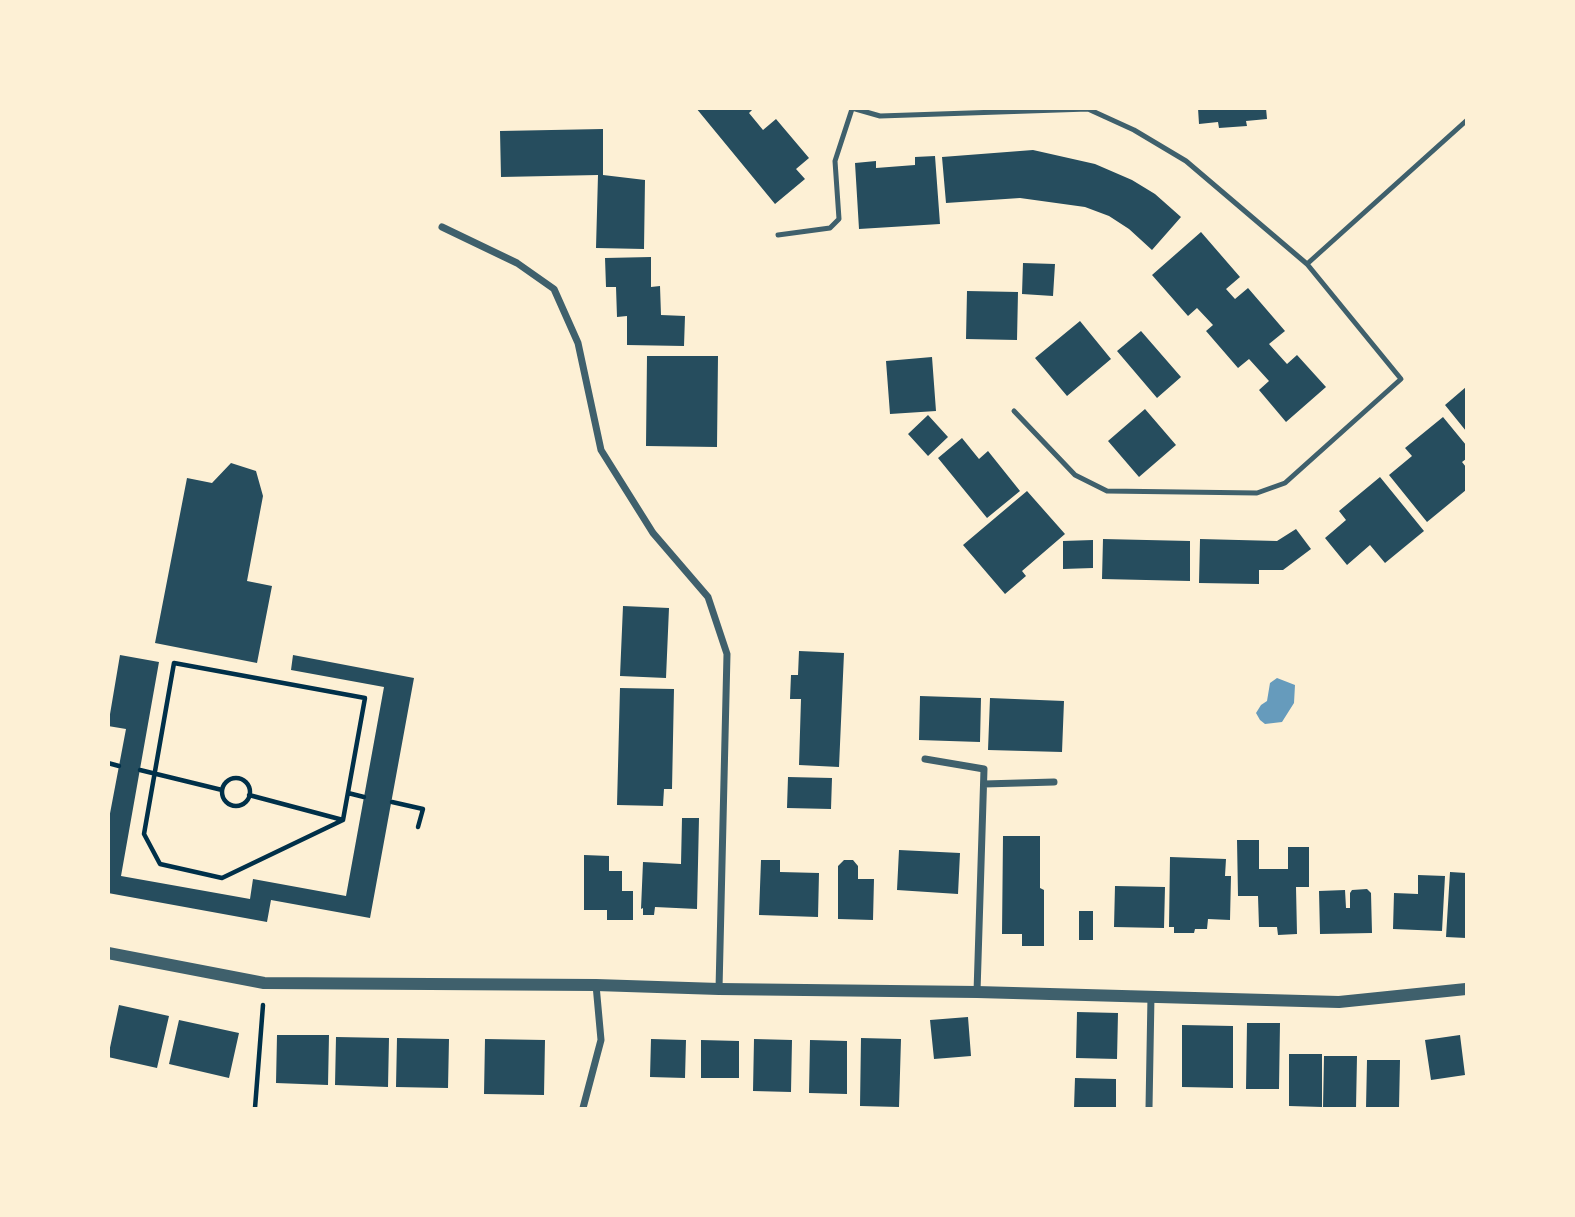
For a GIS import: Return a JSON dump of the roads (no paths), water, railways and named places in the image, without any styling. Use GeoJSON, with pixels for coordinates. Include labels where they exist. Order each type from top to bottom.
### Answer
{"type":"FeatureCollection","features":[{"type":"Feature","properties":{"kind":"street"},"geometry":{"type":"LineString","coordinates":[[442,227],[517,263],[554,289],[578,343],[601,450],[653,533],[708,597],[727,654],[719,989]]}},
{"type":"Feature","properties":{"kind":"street"},"geometry":{"type":"LineString","coordinates":[[925,760],[984,769],[977,992]]}},
{"type":"Feature","properties":{"kind":"street"},"geometry":{"type":"LineString","coordinates":[[984,784],[1054,782]]}},
{"type":"Feature","properties":{"kind":"street"},"geometry":{"type":"LineString","coordinates":[[108,953],[264,983],[596,985],[1151,995],[1339,1002],[1466,989]]}},
{"type":"Feature","properties":{"kind":"street"},"geometry":{"type":"LineString","coordinates":[[583,1108],[601,1040],[596,985]]}},
{"type":"Feature","properties":{"kind":"street"},"geometry":{"type":"LineString","coordinates":[[1149,1108],[1151,995]]}},
{"type":"Feature","properties":{"kind":"lane"},"geometry":{"type":"LineString","coordinates":[[778,235],[831,228],[839,219],[835,161],[852,109],[880,116],[1088,109],[1134,130],[1185,161],[1307,264],[1401,379],[1285,484],[1257,493],[1107,491],[1075,475],[1014,411]]}},
{"type":"Feature","properties":{"kind":"lane"},"geometry":{"type":"LineString","coordinates":[[1307,264],[1466,121]]}},
{"type":"Feature","properties":{"kind":"water"},"geometry":{"type":"Polygon","coordinates":[[[1277,678],[1295,685],[1294,703],[1282,722],[1265,724],[1256,713],[1267,701],[1270,683],[1277,678]]]}}]}
